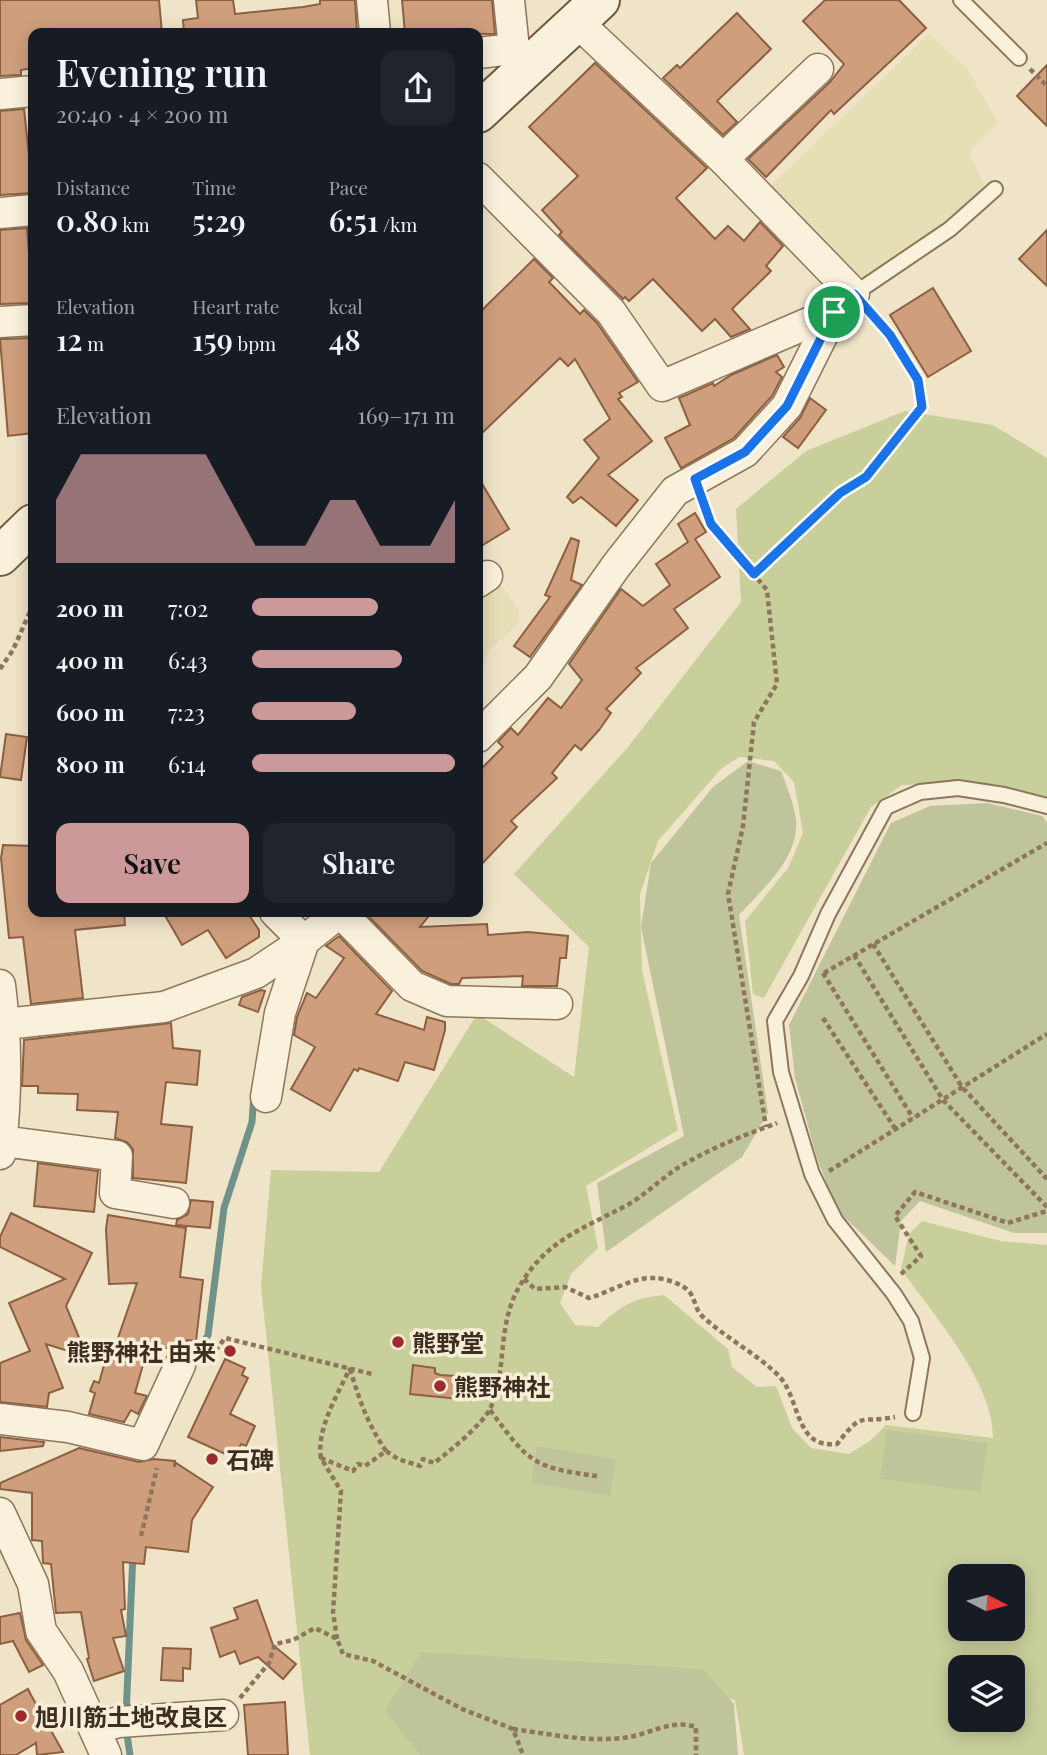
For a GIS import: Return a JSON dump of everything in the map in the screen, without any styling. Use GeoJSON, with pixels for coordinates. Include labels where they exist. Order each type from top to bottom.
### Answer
{"type":"FeatureCollection","features":[{"type":"Feature","properties":{"kind":"main road"},"geometry":{"type":"LineString","coordinates":[[483,106],[517,61],[588,11]]}},
{"type":"Feature","properties":{"kind":"street"},"geometry":{"type":"LineString","coordinates":[[372,0],[375,28]]}},
{"type":"Feature","properties":{"kind":"street"},"geometry":{"type":"LineString","coordinates":[[483,54],[517,61],[509,0]]}},
{"type":"Feature","properties":{"kind":"street"},"geometry":{"type":"LineString","coordinates":[[588,11],[723,159],[844,303]]}},
{"type":"Feature","properties":{"kind":"street"},"geometry":{"type":"LineString","coordinates":[[723,159],[818,69]]}},
{"type":"Feature","properties":{"kind":"street"},"geometry":{"type":"LineString","coordinates":[[0,94],[28,91]]}},
{"type":"Feature","properties":{"kind":"street"},"geometry":{"type":"LineString","coordinates":[[483,183],[611,312],[662,386],[844,303]]}},
{"type":"Feature","properties":{"kind":"street"},"geometry":{"type":"LineString","coordinates":[[0,213],[28,210]]}},
{"type":"Feature","properties":{"kind":"street"},"geometry":{"type":"LineString","coordinates":[[483,732],[538,677],[616,566],[675,491],[745,452],[787,406],[844,303]]}},
{"type":"Feature","properties":{"kind":"street"},"geometry":{"type":"LineString","coordinates":[[0,322],[28,320]]}},
{"type":"Feature","properties":{"kind":"street"},"geometry":{"type":"LineString","coordinates":[[280,917],[304,941]]}},
{"type":"Feature","properties":{"kind":"street"},"geometry":{"type":"LineString","coordinates":[[5,1024],[164,1007],[256,973],[334,917]]}},
{"type":"Feature","properties":{"kind":"street"},"geometry":{"type":"LineString","coordinates":[[345,917],[412,986],[447,1001],[557,1004]]}},
{"type":"Feature","properties":{"kind":"street"},"geometry":{"type":"LineString","coordinates":[[266,1097],[280,1013],[304,941]]}},
{"type":"Feature","properties":{"kind":"street"},"geometry":{"type":"LineString","coordinates":[[0,985],[5,1024],[7,1085],[1,1148],[117,1156],[115,1193],[174,1203]]}},
{"type":"Feature","properties":{"kind":"street"},"geometry":{"type":"LineString","coordinates":[[0,1419],[68,1427],[143,1445],[180,1365]]}},
{"type":"Feature","properties":{"kind":"street"},"geometry":{"type":"LineString","coordinates":[[0,1513],[33,1584],[41,1631],[113,1732],[218,1715]]}},
{"type":"Feature","properties":{"kind":"lane"},"geometry":{"type":"LineString","coordinates":[[961,0],[1019,58]]}},
{"type":"Feature","properties":{"kind":"lane"},"geometry":{"type":"LineString","coordinates":[[844,303],[950,229],[995,189]]}},
{"type":"Feature","properties":{"kind":"lane"},"geometry":{"type":"LineString","coordinates":[[913,1413],[922,1358],[911,1321],[888,1286],[835,1220],[815,1180],[781,1072],[775,1021],[796,985],[828,914],[886,807],[920,792],[958,788],[1004,795],[1047,806]]}},
{"type":"Feature","properties":{"kind":"path"},"geometry":{"type":"LineString","coordinates":[[754,574],[840,493],[866,477],[922,407],[918,380],[890,335],[844,303]]}},
{"type":"Feature","properties":{"kind":"path"},"geometry":{"type":"LineString","coordinates":[[695,479],[711,524],[767,590],[777,684],[754,722],[743,827],[728,894],[766,1128]]}},
{"type":"Feature","properties":{"kind":"path"},"geometry":{"type":"LineString","coordinates":[[0,668],[13,650],[28,615]]}},
{"type":"Feature","properties":{"kind":"path"},"geometry":{"type":"LineString","coordinates":[[796,985],[854,956],[1047,843]]}},
{"type":"Feature","properties":{"kind":"path"},"geometry":{"type":"LineString","coordinates":[[873,944],[962,1087],[1047,1179]]}},
{"type":"Feature","properties":{"kind":"path"},"geometry":{"type":"LineString","coordinates":[[854,956],[943,1100],[1047,1209],[1008,1223],[915,1192],[895,1216],[921,1256],[888,1286]]}},
{"type":"Feature","properties":{"kind":"path"},"geometry":{"type":"LineString","coordinates":[[823,973],[913,1118]]}},
{"type":"Feature","properties":{"kind":"path"},"geometry":{"type":"LineString","coordinates":[[822,1018],[896,1129]]}},
{"type":"Feature","properties":{"kind":"path"},"geometry":{"type":"LineString","coordinates":[[815,1180],[1047,1034]]}},
{"type":"Feature","properties":{"kind":"path"},"geometry":{"type":"LineString","coordinates":[[350,1368],[360,1404],[373,1432],[386,1451],[398,1459],[420,1466],[423,1460],[434,1463],[455,1448],[490,1410],[497,1386],[502,1333],[516,1292],[533,1265],[570,1233],[630,1203],[674,1170],[712,1148],[766,1128],[795,1121]]}},
{"type":"Feature","properties":{"kind":"path"},"geometry":{"type":"LineString","coordinates":[[524,1279],[535,1289],[565,1287],[589,1298],[631,1282],[655,1278],[685,1287],[698,1312],[778,1374],[787,1387],[795,1410],[810,1438],[827,1445],[837,1444],[853,1423],[866,1418],[887,1418]]}},
{"type":"Feature","properties":{"kind":"path"},"geometry":{"type":"LineString","coordinates":[[237,1340],[372,1374]]}},
{"type":"Feature","properties":{"kind":"path"},"geometry":{"type":"LineString","coordinates":[[350,1368],[327,1419],[319,1450],[341,1491],[333,1612],[337,1639],[343,1654],[373,1661],[463,1709],[513,1729],[592,1739],[625,1738],[660,1727],[687,1724],[696,1727],[696,1755]]}},
{"type":"Feature","properties":{"kind":"path"},"geometry":{"type":"LineString","coordinates":[[490,1410],[526,1457],[556,1471],[597,1476]]}},
{"type":"Feature","properties":{"kind":"path"},"geometry":{"type":"LineString","coordinates":[[321,1458],[353,1472],[358,1464],[365,1466],[386,1451]]}},
{"type":"Feature","properties":{"kind":"path"},"geometry":{"type":"LineString","coordinates":[[141,1536],[159,1461]]}},
{"type":"Feature","properties":{"kind":"path"},"geometry":{"type":"LineString","coordinates":[[218,1715],[240,1698],[270,1663],[275,1644],[293,1640],[315,1628],[337,1639]]}},
{"type":"Feature","properties":{"kind":"path"},"geometry":{"type":"LineString","coordinates":[[513,1729],[523,1755]]}},
{"type":"Feature","properties":{"kind":"shaded area"},"geometry":{"type":"Polygon","coordinates":[[[929,34],[968,70],[998,123],[971,150],[970,155],[986,189],[927,236],[870,276],[852,279],[766,190],[929,34]]]}},
{"type":"Feature","properties":{"kind":"shaded area"},"geometry":{"type":"Polygon","coordinates":[[[496,579],[519,609],[518,625],[489,650],[483,666],[483,588],[496,579]]]}},
{"type":"Feature","properties":{"kind":"green space"},"geometry":{"type":"Polygon","coordinates":[[[905,411],[993,425],[1047,458],[1047,799],[1040,795],[957,784],[902,785],[871,807],[764,998],[753,994],[745,921],[788,868],[803,833],[794,782],[774,761],[739,757],[721,769],[658,841],[640,894],[642,970],[678,1130],[586,1186],[598,1248],[571,1274],[560,1303],[575,1325],[598,1327],[628,1304],[664,1295],[728,1349],[732,1367],[757,1387],[776,1386],[792,1428],[811,1448],[849,1454],[871,1440],[886,1425],[993,1438],[991,1417],[973,1372],[901,1269],[909,1234],[922,1221],[1001,1241],[1047,1245],[1047,1755],[744,1755],[735,1700],[673,1685],[464,1755],[310,1755],[261,1286],[271,1170],[379,1172],[477,1014],[574,1077],[589,947],[514,874],[628,747],[741,602],[736,509],[806,451],[905,411]]]}},
{"type":"Feature","properties":{"kind":"green space"},"geometry":{"type":"Polygon","coordinates":[[[748,761],[781,771],[794,808],[796,828],[794,842],[780,869],[739,915],[768,1113],[742,1157],[606,1252],[597,1183],[684,1136],[641,927],[651,863],[713,787],[748,761]]]}},
{"type":"Feature","properties":{"kind":"green space"},"geometry":{"type":"Polygon","coordinates":[[[987,803],[1042,816],[1047,822],[1047,1233],[1014,1233],[920,1201],[901,1221],[895,1266],[836,1209],[816,1155],[795,1078],[789,1025],[891,823],[930,806],[987,803]]]}},
{"type":"Feature","properties":{"kind":"green space"},"geometry":{"type":"Polygon","coordinates":[[[887,1430],[987,1443],[981,1492],[880,1479],[887,1430]]]}},
{"type":"Feature","properties":{"kind":"green space"},"geometry":{"type":"Polygon","coordinates":[[[537,1446],[616,1459],[610,1496],[531,1483],[537,1446]]]}},
{"type":"Feature","properties":{"kind":"green space"},"geometry":{"type":"Polygon","coordinates":[[[421,1652],[703,1669],[734,1704],[738,1755],[420,1755],[385,1711],[421,1652]]]}},
{"type":"Feature","properties":{"kind":"building"},"geometry":{"type":"Polygon","coordinates":[[[0,0],[159,0],[162,28],[28,28],[28,69],[21,70],[21,75],[0,76],[0,0]]]}},
{"type":"Feature","properties":{"kind":"building"},"geometry":{"type":"Polygon","coordinates":[[[196,0],[233,0],[235,14],[303,7],[320,4],[320,0],[355,0],[357,28],[184,28],[183,20],[198,18],[196,0]]]}},
{"type":"Feature","properties":{"kind":"building"},"geometry":{"type":"Polygon","coordinates":[[[402,0],[492,0],[495,34],[483,34],[483,28],[405,28],[402,0]]]}},
{"type":"Feature","properties":{"kind":"building"},"geometry":{"type":"Polygon","coordinates":[[[825,0],[899,0],[926,28],[834,114],[831,110],[766,177],[748,159],[830,82],[844,64],[803,21],[825,0]]]}},
{"type":"Feature","properties":{"kind":"building"},"geometry":{"type":"Polygon","coordinates":[[[737,13],[771,49],[717,101],[737,122],[723,135],[663,78],[677,65],[680,68],[737,13]]]}},
{"type":"Feature","properties":{"kind":"building"},"geometry":{"type":"Polygon","coordinates":[[[595,63],[707,168],[676,198],[715,239],[728,226],[744,241],[760,222],[783,246],[766,266],[771,271],[732,309],[750,329],[731,337],[715,319],[702,331],[653,279],[629,301],[625,297],[623,299],[559,235],[562,232],[542,210],[578,176],[529,127],[595,63]]]}},
{"type":"Feature","properties":{"kind":"building"},"geometry":{"type":"Polygon","coordinates":[[[1047,65],[1047,126],[1017,96],[1047,65]]]}},
{"type":"Feature","properties":{"kind":"building"},"geometry":{"type":"Polygon","coordinates":[[[24,109],[28,146],[28,193],[0,195],[0,111],[24,109]]]}},
{"type":"Feature","properties":{"kind":"building"},"geometry":{"type":"Polygon","coordinates":[[[27,228],[28,303],[0,304],[0,230],[27,228]]]}},
{"type":"Feature","properties":{"kind":"building"},"geometry":{"type":"Polygon","coordinates":[[[1047,230],[1047,286],[1019,259],[1047,230]]]}},
{"type":"Feature","properties":{"kind":"building"},"geometry":{"type":"Polygon","coordinates":[[[534,259],[553,278],[549,282],[580,314],[584,310],[597,323],[638,382],[619,393],[622,397],[618,399],[652,441],[608,475],[638,500],[616,526],[581,497],[573,503],[567,497],[599,458],[584,440],[610,419],[575,359],[568,366],[560,358],[483,432],[483,309],[534,259]]]}},
{"type":"Feature","properties":{"kind":"building"},"geometry":{"type":"Polygon","coordinates":[[[933,288],[971,351],[928,377],[890,315],[933,288]]]}},
{"type":"Feature","properties":{"kind":"building"},"geometry":{"type":"Polygon","coordinates":[[[28,338],[28,434],[8,436],[0,339],[28,338]]]}},
{"type":"Feature","properties":{"kind":"building"},"geometry":{"type":"Polygon","coordinates":[[[777,355],[784,367],[776,372],[782,377],[772,396],[734,438],[681,468],[665,438],[690,425],[679,398],[713,383],[714,386],[731,375],[777,355]]]}},
{"type":"Feature","properties":{"kind":"building"},"geometry":{"type":"Polygon","coordinates":[[[810,398],[826,410],[798,448],[783,437],[800,418],[810,398]]]}},
{"type":"Feature","properties":{"kind":"building"},"geometry":{"type":"Polygon","coordinates":[[[483,485],[509,529],[483,545],[483,485]]]}},
{"type":"Feature","properties":{"kind":"building"},"geometry":{"type":"Polygon","coordinates":[[[695,513],[706,532],[695,539],[720,577],[674,609],[688,628],[636,668],[641,673],[606,709],[611,713],[599,730],[581,750],[575,745],[552,773],[557,778],[511,821],[517,827],[483,863],[483,767],[503,747],[498,742],[511,728],[518,735],[548,698],[561,708],[582,680],[569,664],[621,589],[643,606],[670,585],[656,564],[688,542],[678,524],[695,513]]]}},
{"type":"Feature","properties":{"kind":"building"},"geometry":{"type":"Polygon","coordinates":[[[571,538],[579,541],[571,580],[582,585],[530,657],[514,646],[550,597],[545,595],[571,538]]]}},
{"type":"Feature","properties":{"kind":"building"},"geometry":{"type":"Polygon","coordinates":[[[6,734],[27,737],[21,780],[0,777],[6,734]]]}},
{"type":"Feature","properties":{"kind":"building"},"geometry":{"type":"Polygon","coordinates":[[[3,845],[28,846],[28,917],[124,917],[125,925],[75,930],[83,998],[31,1004],[23,937],[9,938],[1,858],[3,845]]]}},
{"type":"Feature","properties":{"kind":"building"},"geometry":{"type":"Polygon","coordinates":[[[166,917],[250,917],[259,930],[259,937],[226,958],[208,930],[182,945],[166,917]]]}},
{"type":"Feature","properties":{"kind":"building"},"geometry":{"type":"Polygon","coordinates":[[[369,917],[428,917],[420,927],[487,924],[488,935],[528,932],[568,936],[566,958],[560,958],[557,986],[522,986],[523,976],[462,978],[459,984],[451,984],[422,971],[369,917]]]}},
{"type":"Feature","properties":{"kind":"building"},"geometry":{"type":"Polygon","coordinates":[[[339,936],[392,991],[376,1014],[424,1030],[427,1017],[445,1022],[445,1030],[434,1070],[405,1062],[398,1081],[359,1068],[358,1071],[354,1069],[330,1111],[291,1089],[315,1047],[294,1035],[297,1017],[307,993],[316,998],[344,958],[326,946],[339,936]]]}},
{"type":"Feature","properties":{"kind":"building"},"geometry":{"type":"Polygon","coordinates":[[[265,991],[258,1012],[239,1005],[242,997],[265,991]]]}},
{"type":"Feature","properties":{"kind":"building"},"geometry":{"type":"Polygon","coordinates":[[[171,1023],[173,1048],[200,1051],[197,1085],[166,1082],[161,1124],[192,1127],[186,1183],[133,1178],[133,1149],[127,1142],[115,1138],[118,1112],[77,1110],[78,1094],[38,1093],[38,1086],[22,1086],[24,1040],[171,1023]]]}},
{"type":"Feature","properties":{"kind":"building"},"geometry":{"type":"Polygon","coordinates":[[[38,1163],[98,1171],[94,1212],[34,1206],[38,1163]]]}},
{"type":"Feature","properties":{"kind":"building"},"geometry":{"type":"Polygon","coordinates":[[[191,1200],[213,1202],[210,1228],[176,1225],[177,1220],[188,1214],[191,1200]]]}},
{"type":"Feature","properties":{"kind":"building"},"geometry":{"type":"Polygon","coordinates":[[[11,1213],[92,1253],[66,1306],[87,1357],[46,1344],[63,1388],[49,1393],[47,1407],[0,1402],[0,1363],[30,1351],[9,1303],[65,1279],[0,1247],[0,1237],[11,1213]]]}},
{"type":"Feature","properties":{"kind":"building"},"geometry":{"type":"Polygon","coordinates":[[[108,1215],[186,1228],[180,1277],[203,1280],[196,1341],[187,1340],[187,1349],[148,1347],[135,1393],[147,1396],[138,1414],[131,1410],[124,1422],[89,1414],[95,1393],[90,1391],[94,1381],[99,1383],[106,1358],[111,1358],[137,1283],[109,1284],[106,1229],[108,1215]]]}},
{"type":"Feature","properties":{"kind":"building"},"geometry":{"type":"Polygon","coordinates":[[[225,1359],[245,1368],[242,1375],[248,1378],[230,1414],[255,1426],[246,1446],[241,1444],[234,1458],[188,1437],[225,1359]]]}},
{"type":"Feature","properties":{"kind":"building","name":"熊野神社"},"geometry":{"type":"Polygon","coordinates":[[[413,1365],[435,1368],[435,1373],[440,1375],[471,1377],[469,1400],[410,1394],[413,1365]]]}},
{"type":"Feature","properties":{"kind":"building"},"geometry":{"type":"Polygon","coordinates":[[[0,1437],[44,1442],[43,1446],[0,1451],[0,1437]]]}},
{"type":"Feature","properties":{"kind":"building"},"geometry":{"type":"Polygon","coordinates":[[[79,1448],[139,1462],[154,1459],[175,1461],[174,1467],[176,1463],[213,1487],[192,1520],[188,1552],[146,1547],[144,1564],[123,1562],[125,1609],[121,1610],[126,1636],[113,1638],[124,1671],[94,1681],[87,1659],[89,1658],[81,1612],[56,1613],[51,1564],[43,1563],[42,1541],[32,1540],[32,1493],[0,1489],[0,1483],[79,1448]]]}},
{"type":"Feature","properties":{"kind":"building"},"geometry":{"type":"Polygon","coordinates":[[[257,1600],[273,1645],[296,1664],[283,1679],[258,1657],[240,1664],[235,1651],[220,1657],[211,1628],[238,1619],[234,1608],[257,1600]]]}},
{"type":"Feature","properties":{"kind":"building"},"geometry":{"type":"Polygon","coordinates":[[[20,1613],[26,1640],[43,1665],[29,1672],[13,1641],[0,1644],[0,1617],[20,1613]]]}},
{"type":"Feature","properties":{"kind":"building"},"geometry":{"type":"Polygon","coordinates":[[[163,1648],[191,1649],[190,1669],[183,1668],[183,1681],[161,1680],[163,1648]]]}},
{"type":"Feature","properties":{"kind":"building","name":"旭川筋土地改良区"},"geometry":{"type":"Polygon","coordinates":[[[28,1689],[63,1752],[37,1755],[36,1743],[16,1755],[0,1755],[0,1705],[28,1689]]]}},
{"type":"Feature","properties":{"kind":"building"},"geometry":{"type":"Polygon","coordinates":[[[285,1702],[288,1755],[248,1755],[244,1705],[285,1702]]]}},
{"type":"Feature","properties":{"kind":"waterway"},"geometry":{"type":"LineString","coordinates":[[190,1366],[208,1335],[224,1208],[252,1122],[254,1094]]}},
{"type":"Feature","properties":{"kind":"waterway"},"geometry":{"type":"LineString","coordinates":[[126,1716],[133,1553]]}},
{"type":"Feature","properties":{"kind":"waterway"},"geometry":{"type":"LineString","coordinates":[[126,1728],[130,1755]]}},
{"type":"Feature","properties":{"kind":"place","name":"熊野堂"},"geometry":{"type":"Point","coordinates":[398,1342]}},
{"type":"Feature","properties":{"kind":"place","name":"熊野神社 由来"},"geometry":{"type":"Point","coordinates":[230,1351]}},
{"type":"Feature","properties":{"kind":"place","name":"熊野神社"},"geometry":{"type":"Point","coordinates":[440,1386]}},
{"type":"Feature","properties":{"kind":"place","name":"石碑"},"geometry":{"type":"Point","coordinates":[212,1459]}},
{"type":"Feature","properties":{"kind":"place","name":"旭川筋土地改良区"},"geometry":{"type":"Point","coordinates":[21,1716]}},
{"type":"Feature","properties":{"kind":"route"},"geometry":{"type":"LineString","coordinates":[[854,294],[890,335],[918,380],[922,407],[866,477],[840,493],[754,574],[711,524],[695,479],[745,452],[787,406],[834,312],[854,294]]}}]}
